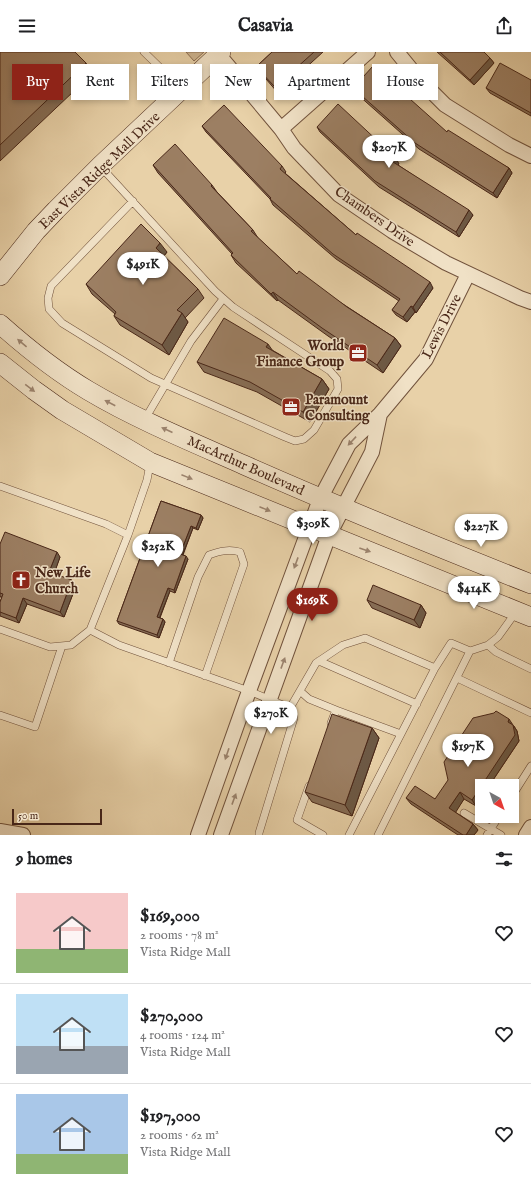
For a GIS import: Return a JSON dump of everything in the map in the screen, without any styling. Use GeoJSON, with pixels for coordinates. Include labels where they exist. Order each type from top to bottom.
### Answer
{"type":"FeatureCollection","features":[{"type":"Feature","properties":{"kind":"main road","name":"East Vista Ridge Mall Drive"},"geometry":{"type":"LineString","coordinates":[[202,70],[220,53]]}},
{"type":"Feature","properties":{"kind":"main road","name":"East Vista Ridge Mall Drive"},"geometry":{"type":"LineString","coordinates":[[0,276],[36,231],[100,166],[170,100]]}},
{"type":"Feature","properties":{"kind":"main road","name":"MacArthur Boulevard"},"geometry":{"type":"LineString","coordinates":[[0,324],[35,354],[60,372],[89,391],[145,420],[320,499],[531,584]]}},
{"type":"Feature","properties":{"kind":"main road"},"geometry":{"type":"LineString","coordinates":[[0,363],[62,410],[150,462],[524,614]]}},
{"type":"Feature","properties":{"kind":"street"},"geometry":{"type":"LineString","coordinates":[[281,129],[368,52]]}},
{"type":"Feature","properties":{"kind":"street"},"geometry":{"type":"LineString","coordinates":[[397,52],[419,79],[445,105],[509,145],[531,156]]}},
{"type":"Feature","properties":{"kind":"street","name":"Chambers Drive"},"geometry":{"type":"LineString","coordinates":[[220,53],[281,129],[294,148],[340,195],[392,231],[446,263],[531,302]]}},
{"type":"Feature","properties":{"kind":"street","name":"Lewis Drive"},"geometry":{"type":"LineString","coordinates":[[198,835],[249,691],[320,499],[349,444],[380,414],[426,359],[468,274]]}},
{"type":"Feature","properties":{"kind":"street","name":"Lewis Drive"},"geometry":{"type":"LineString","coordinates":[[221,835],[329,535],[372,452],[380,414]]}},
{"type":"Feature","properties":{"kind":"street"},"geometry":{"type":"LineString","coordinates":[[526,835],[531,827]]}},
{"type":"Feature","properties":{"kind":"street"},"geometry":{"type":"LineString","coordinates":[[0,831],[23,835]]}},
{"type":"Feature","properties":{"kind":"lane"},"geometry":{"type":"LineString","coordinates":[[144,52],[156,64]]}},
{"type":"Feature","properties":{"kind":"lane"},"geometry":{"type":"LineString","coordinates":[[100,166],[133,201],[223,299],[330,370],[337,379],[338,389],[314,430],[304,439],[294,441],[139,372],[62,323],[49,309],[48,298],[51,286],[133,201]]}},
{"type":"Feature","properties":{"kind":"lane"},"geometry":{"type":"LineString","coordinates":[[145,420],[191,341],[223,299]]}},
{"type":"Feature","properties":{"kind":"lane"},"geometry":{"type":"LineString","coordinates":[[0,629],[50,647],[71,645],[90,630],[128,535],[147,480],[150,462]]}},
{"type":"Feature","properties":{"kind":"lane"},"geometry":{"type":"LineString","coordinates":[[0,486],[106,524],[128,535]]}},
{"type":"Feature","properties":{"kind":"lane"},"geometry":{"type":"LineString","coordinates":[[169,663],[198,577],[209,555],[226,550],[240,552],[244,564],[206,676]]}},
{"type":"Feature","properties":{"kind":"lane"},"geometry":{"type":"LineString","coordinates":[[349,835],[435,668],[451,643],[470,651],[488,645],[498,638],[524,614]]}},
{"type":"Feature","properties":{"kind":"lane"},"geometry":{"type":"LineString","coordinates":[[90,630],[118,645],[249,691],[290,708],[294,718],[258,833],[259,835]]}},
{"type":"Feature","properties":{"kind":"lane"},"geometry":{"type":"LineString","coordinates":[[290,708],[316,663],[344,645],[365,638],[435,668]]}},
{"type":"Feature","properties":{"kind":"lane"},"geometry":{"type":"LineString","coordinates":[[488,645],[496,652],[531,669]]}},
{"type":"Feature","properties":{"kind":"lane"},"geometry":{"type":"LineString","coordinates":[[0,715],[35,727],[62,646]]}},
{"type":"Feature","properties":{"kind":"lane"},"geometry":{"type":"LineString","coordinates":[[378,835],[470,651]]}},
{"type":"Feature","properties":{"kind":"lane"},"geometry":{"type":"LineString","coordinates":[[319,661],[417,704]]}},
{"type":"Feature","properties":{"kind":"lane"},"geometry":{"type":"LineString","coordinates":[[457,678],[531,713]]}},
{"type":"Feature","properties":{"kind":"lane"},"geometry":{"type":"LineString","coordinates":[[300,691],[309,699],[401,734]]}},
{"type":"Feature","properties":{"kind":"lane"},"geometry":{"type":"LineString","coordinates":[[328,732],[336,710]]}},
{"type":"Feature","properties":{"kind":"lane"},"geometry":{"type":"LineString","coordinates":[[519,785],[531,766]]}},
{"type":"Feature","properties":{"kind":"lane"},"geometry":{"type":"LineString","coordinates":[[313,776],[298,820],[323,835]]}},
{"type":"Feature","properties":{"kind":"lane"},"geometry":{"type":"LineString","coordinates":[[464,813],[489,832],[501,835]]}},
{"type":"Feature","properties":{"kind":"lane"},"geometry":{"type":"LineString","coordinates":[[489,832],[495,823]]}},
{"type":"Feature","properties":{"kind":"shaded area"},"geometry":{"type":"Polygon","coordinates":[[[186,52],[204,52],[194,61],[186,52]]]}},
{"type":"Feature","properties":{"kind":"building"},"geometry":{"type":"Polygon","coordinates":[[[0,52],[75,52],[86,63],[71,64],[71,77],[63,85],[63,64],[12,64],[12,100],[47,100],[0,145],[0,52]]]}},
{"type":"Feature","properties":{"kind":"building"},"geometry":{"type":"Polygon","coordinates":[[[272,52],[314,52],[301,64],[274,64],[274,86],[266,78],[266,64],[259,64],[272,52]]]}},
{"type":"Feature","properties":{"kind":"building"},"geometry":{"type":"Polygon","coordinates":[[[440,52],[484,52],[490,58],[470,80],[440,52]]]}},
{"type":"Feature","properties":{"kind":"building"},"geometry":{"type":"Polygon","coordinates":[[[500,63],[531,80],[531,113],[486,88],[500,63]]]}},
{"type":"Feature","properties":{"kind":"building"},"geometry":{"type":"Polygon","coordinates":[[[372,67],[372,100],[411,100],[447,132],[448,130],[509,168],[493,193],[415,143],[364,98],[364,76],[372,67]]]}},
{"type":"Feature","properties":{"kind":"building"},"geometry":{"type":"Polygon","coordinates":[[[338,104],[396,158],[393,162],[469,210],[456,232],[375,181],[317,127],[338,104]]]}},
{"type":"Feature","properties":{"kind":"building"},"geometry":{"type":"Polygon","coordinates":[[[224,105],[282,166],[280,169],[356,235],[357,233],[430,282],[413,307],[411,306],[403,317],[392,310],[400,299],[333,254],[270,199],[271,198],[202,126],[224,105]]]}},
{"type":"Feature","properties":{"kind":"building"},"geometry":{"type":"Polygon","coordinates":[[[175,144],[212,185],[211,186],[253,230],[251,231],[297,274],[299,271],[347,307],[395,338],[377,365],[322,328],[273,292],[271,294],[231,255],[233,253],[153,165],[175,144]]]}},
{"type":"Feature","properties":{"kind":"building"},"geometry":{"type":"Polygon","coordinates":[[[141,224],[160,243],[156,248],[198,289],[177,310],[182,313],[162,345],[114,316],[116,312],[86,284],[141,224]]]}},
{"type":"Feature","properties":{"kind":"building"},"geometry":{"type":"Polygon","coordinates":[[[224,318],[268,344],[266,347],[322,379],[303,412],[250,382],[197,362],[224,318]]]}},
{"type":"Feature","properties":{"kind":"building"},"geometry":{"type":"Polygon","coordinates":[[[161,501],[201,515],[196,528],[191,526],[180,554],[186,556],[174,590],[168,588],[157,617],[163,619],[157,635],[117,621],[161,501]]]}},
{"type":"Feature","properties":{"kind":"building"},"geometry":{"type":"Polygon","coordinates":[[[5,532],[57,552],[49,572],[72,580],[60,612],[23,598],[16,618],[0,612],[0,602],[3,594],[0,593],[0,544],[5,532]]]}},
{"type":"Feature","properties":{"kind":"building"},"geometry":{"type":"Polygon","coordinates":[[[373,585],[421,605],[414,620],[367,600],[373,585]]]}},
{"type":"Feature","properties":{"kind":"building"},"geometry":{"type":"Polygon","coordinates":[[[496,711],[509,719],[508,722],[513,725],[515,735],[486,779],[475,779],[475,795],[472,800],[460,792],[449,808],[473,824],[466,835],[463,835],[406,798],[415,786],[435,799],[448,780],[444,762],[473,718],[494,713],[496,711]]]}},
{"type":"Feature","properties":{"kind":"building"},"geometry":{"type":"Polygon","coordinates":[[[332,714],[372,728],[345,805],[305,792],[332,714]]]}},
{"type":"Feature","properties":{"kind":"place","name":"World Finance Group"},"geometry":{"type":"Point","coordinates":[358,353]}},
{"type":"Feature","properties":{"kind":"place","name":"Paramount Consulting"},"geometry":{"type":"Point","coordinates":[291,407]}},
{"type":"Feature","properties":{"kind":"place","name":"New Life Church"},"geometry":{"type":"Point","coordinates":[21,580]}}]}
